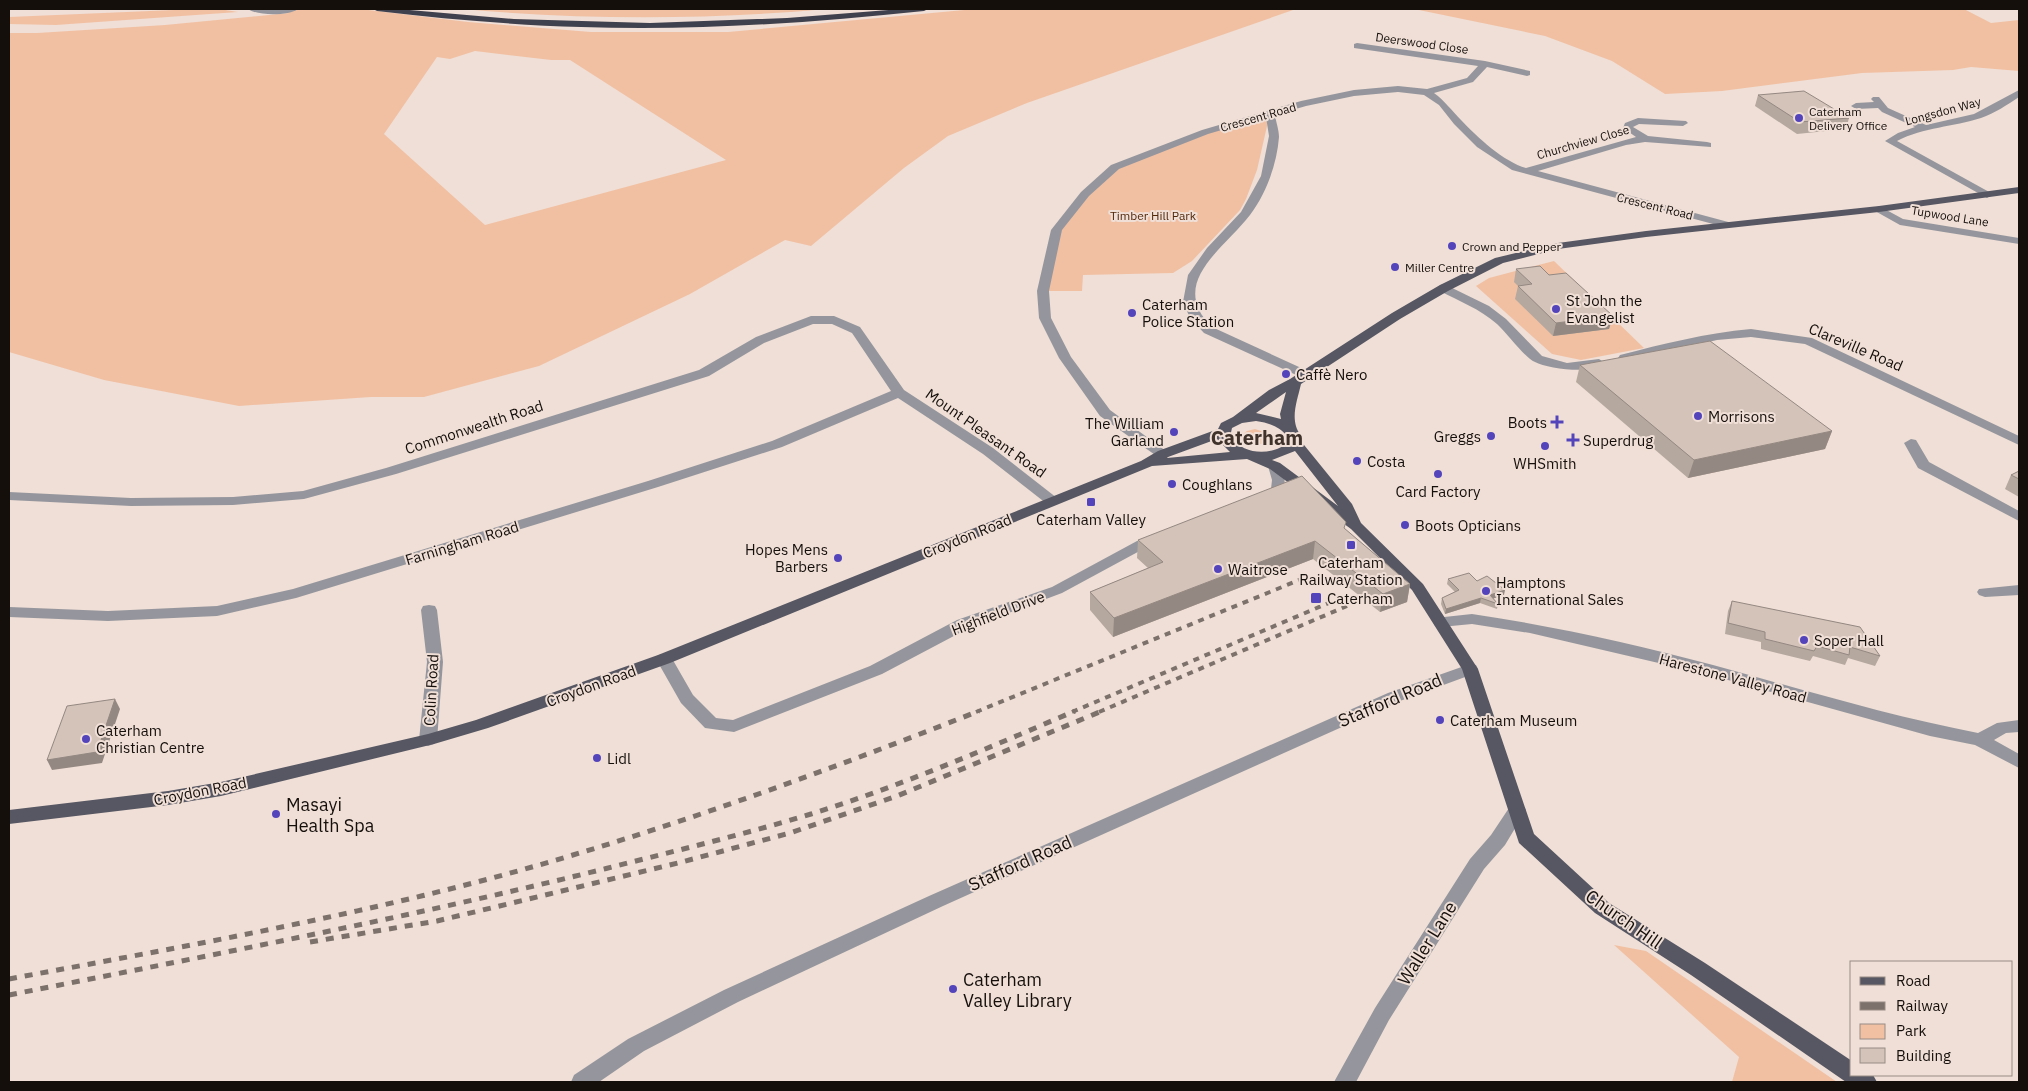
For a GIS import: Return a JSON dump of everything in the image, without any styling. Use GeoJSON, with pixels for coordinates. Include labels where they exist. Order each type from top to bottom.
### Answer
{"type":"FeatureCollection","features":[{"type":"Feature","properties":{"kind":"highway"},"geometry":{"type":"LineString","coordinates":[[377,9],[488,21],[605,26],[749,24],[924,9]]}},
{"type":"Feature","properties":{"kind":"highway"},"geometry":{"type":"LineString","coordinates":[[432,9],[516,16],[628,20],[736,18],[868,9]]}},
{"type":"Feature","properties":{"kind":"main road","name":"Croydon Road"},"geometry":{"type":"LineString","coordinates":[[9,817],[150,801],[212,790],[428,740],[543,703],[664,659],[1146,464],[1163,454],[1223,432],[1226,426],[1238,420],[1274,393],[1396,316],[1444,288],[1499,260],[1558,246],[1880,209],[2019,190]]}},
{"type":"Feature","properties":{"kind":"main road"},"geometry":{"type":"LineString","coordinates":[[1292,435],[1287,414],[1300,378]]}},
{"type":"Feature","properties":{"kind":"main road"},"geometry":{"type":"LineString","coordinates":[[1238,420],[1263,418],[1284,424],[1347,507],[1356,526]]}},
{"type":"Feature","properties":{"kind":"main road"},"geometry":{"type":"LineString","coordinates":[[1223,432],[1226,443],[1232,448],[1275,466],[1356,526]]}},
{"type":"Feature","properties":{"kind":"main road","name":"Croydon Road"},"geometry":{"type":"LineString","coordinates":[[1146,464],[1207,456],[1279,454],[1292,447],[1292,435]]}},
{"type":"Feature","properties":{"kind":"main road","name":"Church Hill"},"geometry":{"type":"LineString","coordinates":[[1356,526],[1418,587],[1470,669],[1526,838],[1602,908],[1698,969],[1850,1072]]}},
{"type":"Feature","properties":{"kind":"street"},"geometry":{"type":"LineString","coordinates":[[252,9],[275,12],[294,9]]}},
{"type":"Feature","properties":{"kind":"street","name":"Deerswood Close"},"geometry":{"type":"LineString","coordinates":[[1357,46],[1485,64],[1527,73]]}},
{"type":"Feature","properties":{"kind":"street","name":"Deerswood Close"},"geometry":{"type":"LineString","coordinates":[[1427,92],[1470,80],[1485,64]]}},
{"type":"Feature","properties":{"kind":"street","name":"Crescent Road"},"geometry":{"type":"LineString","coordinates":[[1163,454],[1105,413],[1065,358],[1045,318],[1043,291],[1057,230],[1085,194],[1115,168],[1205,132],[1304,103],[1354,93],[1398,89],[1427,92],[1442,103],[1457,122],[1481,145],[1516,168],[1728,225]]}},
{"type":"Feature","properties":{"kind":"street","name":"Longsdon Way"},"geometry":{"type":"LineString","coordinates":[[1987,195],[1890,140],[1923,127],[1952,122],[1989,112],[2019,93]]}},
{"type":"Feature","properties":{"kind":"street"},"geometry":{"type":"LineString","coordinates":[[1856,106],[1877,102],[1923,127]]}},
{"type":"Feature","properties":{"kind":"street"},"geometry":{"type":"LineString","coordinates":[[1270,113],[1274,136],[1266,176],[1246,213],[1211,250],[1194,274],[1189,302],[1196,318],[1208,330],[1300,378]]}},
{"type":"Feature","properties":{"kind":"street"},"geometry":{"type":"LineString","coordinates":[[1645,138],[1632,132],[1628,125],[1638,121],[1682,123]]}},
{"type":"Feature","properties":{"kind":"street","name":"Churchview Close"},"geometry":{"type":"LineString","coordinates":[[1525,171],[1645,138],[1707,145]]}},
{"type":"Feature","properties":{"kind":"street","name":"Tupwood Lane"},"geometry":{"type":"LineString","coordinates":[[1880,209],[1900,222],[2019,242]]}},
{"type":"Feature","properties":{"kind":"street","name":"Clareville Road"},"geometry":{"type":"LineString","coordinates":[[1444,288],[1486,310],[1502,322],[1538,359],[1551,363],[1567,367],[1620,360],[1674,345],[1717,336],[1751,333],[1780,336],[1808,341],[2019,441]]}},
{"type":"Feature","properties":{"kind":"street","name":"Commonwealth Road"},"geometry":{"type":"LineString","coordinates":[[9,496],[131,502],[233,501],[304,495],[391,471],[704,372],[760,340],[812,320],[834,320],[856,330],[900,393]]}},
{"type":"Feature","properties":{"kind":"street","name":"Mount Pleasant Road"},"geometry":{"type":"LineString","coordinates":[[900,393],[988,451],[1052,501]]}},
{"type":"Feature","properties":{"kind":"street","name":"Farningham Road"},"geometry":{"type":"LineString","coordinates":[[9,612],[108,616],[217,611],[296,593],[653,484],[777,444],[900,393]]}},
{"type":"Feature","properties":{"kind":"street"},"geometry":{"type":"LineString","coordinates":[[1911,443],[1923,465],[2019,517]]}},
{"type":"Feature","properties":{"kind":"street"},"geometry":{"type":"LineString","coordinates":[[1257,501],[1273,496],[1279,488],[1280,482],[1275,466]]}},
{"type":"Feature","properties":{"kind":"street","name":"Highfield Drive"},"geometry":{"type":"LineString","coordinates":[[664,659],[687,699],[711,724],[734,726],[876,670],[963,624],[1057,590],[1142,544],[1169,534]]}},
{"type":"Feature","properties":{"kind":"street"},"geometry":{"type":"LineString","coordinates":[[1985,592],[2019,590]]}},
{"type":"Feature","properties":{"kind":"street","name":"Colin Road"},"geometry":{"type":"LineString","coordinates":[[428,740],[435,662],[429,610]]}},
{"type":"Feature","properties":{"kind":"street","name":"Harestone Valley Road"},"geometry":{"type":"LineString","coordinates":[[1441,622],[1472,619],[1530,628],[1710,670],[1930,730],[1980,740],[2019,762]]}},
{"type":"Feature","properties":{"kind":"street","name":"Stafford Road"},"geometry":{"type":"LineString","coordinates":[[582,1082],[636,1045],[731,996],[952,894],[1394,696],[1470,669]]}},
{"type":"Feature","properties":{"kind":"street"},"geometry":{"type":"LineString","coordinates":[[1980,740],[2003,727],[2019,726]]}},
{"type":"Feature","properties":{"kind":"street","name":"Waller Lane"},"geometry":{"type":"LineString","coordinates":[[1345,1082],[1382,1014],[1472,873],[1498,840],[1517,810]]}},
{"type":"Feature","properties":{"kind":"green space"},"geometry":{"type":"Polygon","coordinates":[[[219,9],[238,12],[56,25],[9,24],[9,17],[219,9]]]}},
{"type":"Feature","properties":{"kind":"green space"},"geometry":{"type":"Polygon","coordinates":[[[255,9],[360,9],[468,22],[591,32],[728,32],[975,9],[1296,9],[1027,103],[948,136],[904,168],[811,246],[785,240],[690,294],[539,366],[424,397],[371,397],[239,406],[104,380],[9,352],[9,33],[165,25],[289,13],[255,9]],[[475,51],[450,59],[437,57],[384,134],[485,225],[726,160],[570,60],[551,60],[475,51]]]}},
{"type":"Feature","properties":{"kind":"green space"},"geometry":{"type":"Polygon","coordinates":[[[461,9],[827,9],[690,17],[598,17],[461,9]]]}},
{"type":"Feature","properties":{"kind":"green space"},"geometry":{"type":"Polygon","coordinates":[[[1414,9],[1964,9],[1991,23],[2019,20],[2019,71],[1971,67],[1953,70],[1862,73],[1722,91],[1665,94],[1612,61],[1545,36],[1414,9]]]}},
{"type":"Feature","properties":{"kind":"green space","name":"Timber Hill Park"},"geometry":{"type":"Polygon","coordinates":[[[1270,113],[1257,170],[1246,199],[1240,210],[1192,261],[1173,273],[1083,275],[1082,291],[1043,291],[1057,230],[1115,167],[1163,147],[1270,113]]]}},
{"type":"Feature","properties":{"kind":"green space"},"geometry":{"type":"Polygon","coordinates":[[[1554,261],[1644,348],[1581,360],[1552,354],[1476,286],[1489,278],[1554,261]]]}},
{"type":"Feature","properties":{"kind":"green space"},"geometry":{"type":"Polygon","coordinates":[[[1255,429],[1267,433],[1269,440],[1256,444],[1244,440],[1242,435],[1247,431],[1255,429]]]}},
{"type":"Feature","properties":{"kind":"green space"},"geometry":{"type":"Polygon","coordinates":[[[1614,945],[1646,951],[1837,1082],[1732,1082],[1739,1057],[1614,945]]]}},
{"type":"Feature","properties":{"kind":"building"},"geometry":{"type":"Polygon","coordinates":[[[1804,91],[1849,118],[1800,122],[1758,95],[1804,91]]]}},
{"type":"Feature","properties":{"kind":"building"},"geometry":{"type":"Polygon","coordinates":[[[1540,266],[1549,275],[1566,273],[1613,316],[1556,323],[1518,286],[1532,284],[1516,269],[1540,266]]]}},
{"type":"Feature","properties":{"kind":"building","name":"Morrisons"},"geometry":{"type":"Polygon","coordinates":[[[1710,341],[1832,431],[1694,460],[1580,365],[1710,341]]]}},
{"type":"Feature","properties":{"kind":"building"},"geometry":{"type":"Polygon","coordinates":[[[2019,471],[2019,479],[2011,475],[2019,471]]]}},
{"type":"Feature","properties":{"kind":"building","name":"Waitrose"},"geometry":{"type":"Polygon","coordinates":[[[1302,476],[1346,522],[1344,528],[1410,584],[1383,594],[1315,541],[1114,618],[1090,592],[1163,562],[1138,540],[1302,476]]]}},
{"type":"Feature","properties":{"kind":"building"},"geometry":{"type":"Polygon","coordinates":[[[1469,573],[1477,581],[1487,576],[1505,590],[1490,595],[1498,604],[1481,598],[1446,609],[1442,598],[1459,590],[1448,579],[1469,573]]]}},
{"type":"Feature","properties":{"kind":"building"},"geometry":{"type":"Polygon","coordinates":[[[1732,601],[1860,627],[1880,656],[1850,647],[1849,655],[1817,646],[1814,651],[1765,639],[1765,632],[1728,623],[1732,601]]]}},
{"type":"Feature","properties":{"kind":"building","name":"Caterham Christian Centre"},"geometry":{"type":"Polygon","coordinates":[[[115,699],[97,752],[47,760],[67,706],[115,699]]]}},
{"type":"Feature","properties":{"kind":"railway"},"geometry":{"type":"LineString","coordinates":[[976,712],[1309,576]]}},
{"type":"Feature","properties":{"kind":"railway"},"geometry":{"type":"LineString","coordinates":[[1072,712],[1338,599]]}},
{"type":"Feature","properties":{"kind":"railway"},"geometry":{"type":"LineString","coordinates":[[1099,712],[1347,606]]}},
{"type":"Feature","properties":{"kind":"railway"},"geometry":{"type":"LineString","coordinates":[[9,979],[209,942],[342,914],[474,883],[650,831],[870,753],[979,711]]}},
{"type":"Feature","properties":{"kind":"railway"},"geometry":{"type":"LineString","coordinates":[[9,995],[312,935],[537,885],[737,835],[811,814],[878,791],[944,766],[1075,711]]}},
{"type":"Feature","properties":{"kind":"railway"},"geometry":{"type":"LineString","coordinates":[[310,942],[437,921],[678,863],[790,833],[897,796],[1102,711]]}},
{"type":"Feature","properties":{"kind":"place","name":"Caterham Delivery Office"},"geometry":{"type":"Point","coordinates":[1799,118]}},
{"type":"Feature","properties":{"kind":"place","name":"Crown and Pepper"},"geometry":{"type":"Point","coordinates":[1452,246]}},
{"type":"Feature","properties":{"kind":"place","name":"Miller Centre"},"geometry":{"type":"Point","coordinates":[1395,267]}},
{"type":"Feature","properties":{"kind":"place","name":"St John the Evangelist"},"geometry":{"type":"Point","coordinates":[1556,309]}},
{"type":"Feature","properties":{"kind":"place","name":"Caterham Police Station"},"geometry":{"type":"Point","coordinates":[1132,313]}},
{"type":"Feature","properties":{"kind":"place","name":"Caffè Nero"},"geometry":{"type":"Point","coordinates":[1286,374]}},
{"type":"Feature","properties":{"kind":"place","name":"Morrisons"},"geometry":{"type":"Point","coordinates":[1698,416]}},
{"type":"Feature","properties":{"kind":"place","name":"Boots"},"geometry":{"type":"Point","coordinates":[1557,422]}},
{"type":"Feature","properties":{"kind":"place","name":"The William Garland"},"geometry":{"type":"Point","coordinates":[1174,432]}},
{"type":"Feature","properties":{"kind":"place","name":"Greggs"},"geometry":{"type":"Point","coordinates":[1491,436]}},
{"type":"Feature","properties":{"kind":"place","name":"Superdrug"},"geometry":{"type":"Point","coordinates":[1573,440]}},
{"type":"Feature","properties":{"kind":"place","name":"WHSmith"},"geometry":{"type":"Point","coordinates":[1545,446]}},
{"type":"Feature","properties":{"kind":"place","name":"Costa"},"geometry":{"type":"Point","coordinates":[1357,461]}},
{"type":"Feature","properties":{"kind":"place","name":"Card Factory"},"geometry":{"type":"Point","coordinates":[1438,474]}},
{"type":"Feature","properties":{"kind":"place","name":"Coughlans"},"geometry":{"type":"Point","coordinates":[1172,484]}},
{"type":"Feature","properties":{"kind":"place","name":"Caterham Valley"},"geometry":{"type":"Point","coordinates":[1091,502]}},
{"type":"Feature","properties":{"kind":"place","name":"Boots Opticians"},"geometry":{"type":"Point","coordinates":[1405,525]}},
{"type":"Feature","properties":{"kind":"place","name":"Caterham Railway Station"},"geometry":{"type":"Point","coordinates":[1351,545]}},
{"type":"Feature","properties":{"kind":"place","name":"Hopes Mens Barbers"},"geometry":{"type":"Point","coordinates":[838,558]}},
{"type":"Feature","properties":{"kind":"place","name":"Waitrose"},"geometry":{"type":"Point","coordinates":[1218,569]}},
{"type":"Feature","properties":{"kind":"place","name":"Hamptons International Sales"},"geometry":{"type":"Point","coordinates":[1486,591]}},
{"type":"Feature","properties":{"kind":"place","name":"Caterham"},"geometry":{"type":"Point","coordinates":[1316,598]}},
{"type":"Feature","properties":{"kind":"place","name":"Soper Hall"},"geometry":{"type":"Point","coordinates":[1804,640]}},
{"type":"Feature","properties":{"kind":"place","name":"Caterham Museum"},"geometry":{"type":"Point","coordinates":[1440,720]}},
{"type":"Feature","properties":{"kind":"place","name":"Caterham Christian Centre"},"geometry":{"type":"Point","coordinates":[86,739]}},
{"type":"Feature","properties":{"kind":"place","name":"Lidl"},"geometry":{"type":"Point","coordinates":[597,758]}},
{"type":"Feature","properties":{"kind":"place","name":"Masayi Health Spa"},"geometry":{"type":"Point","coordinates":[276,814]}},
{"type":"Feature","properties":{"kind":"place","name":"Caterham Valley Library"},"geometry":{"type":"Point","coordinates":[953,989]}},
{"type":"Feature","properties":{"kind":"district","name":"Caterham"},"geometry":{"type":"Point","coordinates":[1257,437]}}]}
